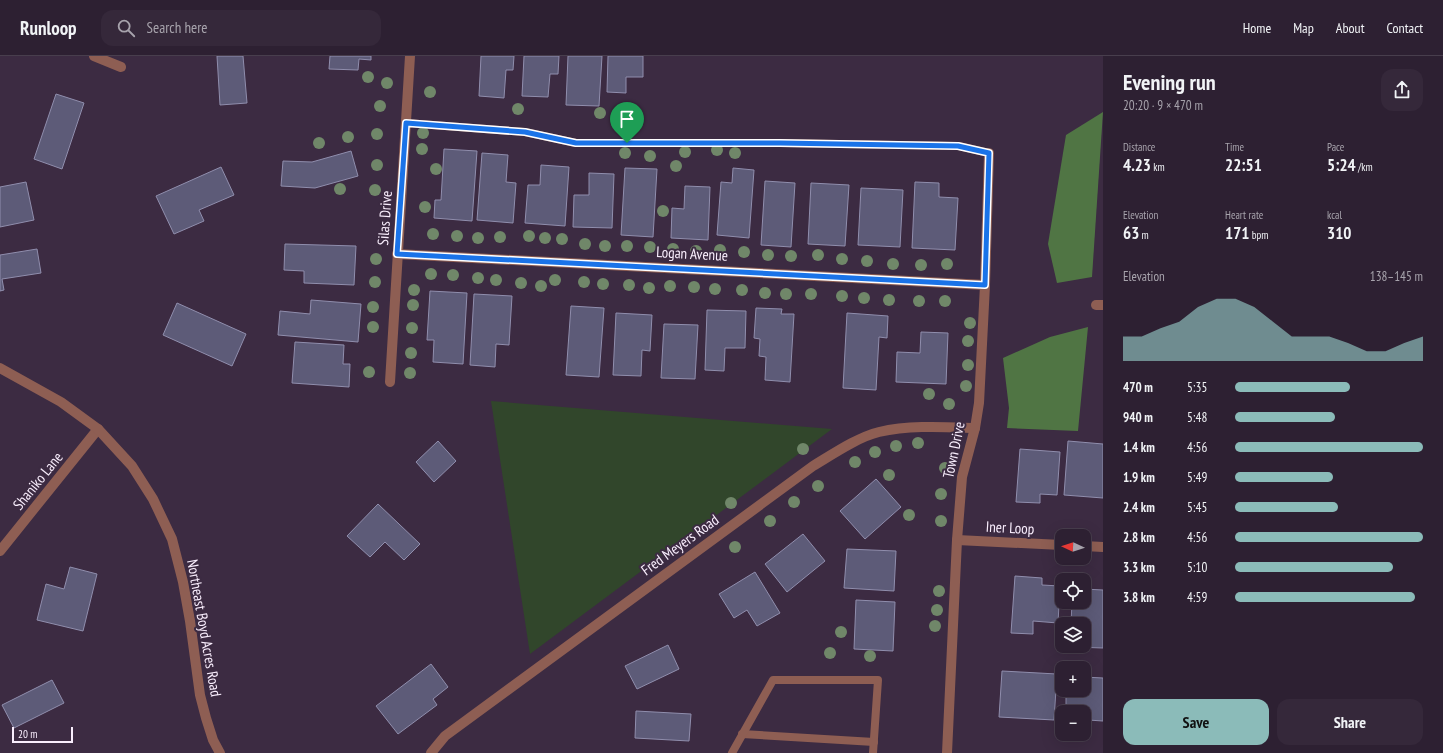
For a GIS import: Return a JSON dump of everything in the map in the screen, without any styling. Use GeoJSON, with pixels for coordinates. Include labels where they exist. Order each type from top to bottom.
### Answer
{"type":"FeatureCollection","features":[{"type":"Feature","properties":{"kind":"street"},"geometry":{"type":"LineString","coordinates":[[94,56],[122,66]]}},
{"type":"Feature","properties":{"kind":"street","name":"Silas Drive"},"geometry":{"type":"LineString","coordinates":[[390,382],[410,56]]}},
{"type":"Feature","properties":{"kind":"street","name":"Town Drive"},"geometry":{"type":"LineString","coordinates":[[946,753],[957,540],[962,477],[974,428],[978,403],[985,285],[989,153]]}},
{"type":"Feature","properties":{"kind":"street","name":"Logan Avenue"},"geometry":{"type":"LineString","coordinates":[[397,254],[985,285]]}},
{"type":"Feature","properties":{"kind":"street","name":"Northeast Boyd Acres Road"},"geometry":{"type":"LineString","coordinates":[[0,368],[61,402],[98,429],[132,466],[153,499],[172,539],[184,588],[190,621],[200,695],[213,740],[220,753]]}},
{"type":"Feature","properties":{"kind":"street","name":"Fred Meyers Road"},"geometry":{"type":"LineString","coordinates":[[431,753],[445,736],[813,466],[851,444],[878,432],[914,427],[974,428]]}},
{"type":"Feature","properties":{"kind":"street","name":"Shaniko Lane"},"geometry":{"type":"LineString","coordinates":[[0,552],[98,429]]}},
{"type":"Feature","properties":{"kind":"street","name":"Iner Loop"},"geometry":{"type":"LineString","coordinates":[[957,540],[1055,545]]}},
{"type":"Feature","properties":{"kind":"street"},"geometry":{"type":"LineString","coordinates":[[1091,546],[1103,547]]}},
{"type":"Feature","properties":{"kind":"lane"},"geometry":{"type":"LineString","coordinates":[[406,123],[525,132],[576,143],[780,143],[958,146],[989,153]]}},
{"type":"Feature","properties":{"kind":"lane"},"geometry":{"type":"LineString","coordinates":[[732,753],[773,680],[878,680],[873,753]]}},
{"type":"Feature","properties":{"kind":"lane"},"geometry":{"type":"LineString","coordinates":[[742,734],[874,742]]}},
{"type":"Feature","properties":{"kind":"green space"},"geometry":{"type":"Polygon","coordinates":[[[1103,112],[1092,277],[1057,283],[1048,244],[1066,135],[1103,112]]]}},
{"type":"Feature","properties":{"kind":"green space"},"geometry":{"type":"Polygon","coordinates":[[[1088,327],[1078,431],[1007,428],[1009,408],[1003,358],[1050,337],[1088,327]]]}},
{"type":"Feature","properties":{"kind":"green space"},"geometry":{"type":"Polygon","coordinates":[[[491,401],[832,429],[530,654],[491,401]]]}},
{"type":"Feature","properties":{"kind":"building"},"geometry":{"type":"Polygon","coordinates":[[[217,56],[243,56],[247,103],[220,105],[217,56]]]}},
{"type":"Feature","properties":{"kind":"building"},"geometry":{"type":"Polygon","coordinates":[[[330,56],[371,56],[371,60],[359,59],[358,70],[329,69],[330,56]]]}},
{"type":"Feature","properties":{"kind":"building"},"geometry":{"type":"Polygon","coordinates":[[[481,56],[514,56],[513,70],[506,70],[504,98],[479,96],[481,56]]]}},
{"type":"Feature","properties":{"kind":"building"},"geometry":{"type":"Polygon","coordinates":[[[524,56],[559,56],[558,74],[550,74],[548,97],[522,96],[524,56]]]}},
{"type":"Feature","properties":{"kind":"building"},"geometry":{"type":"Polygon","coordinates":[[[568,56],[602,56],[599,106],[566,105],[568,56]]]}},
{"type":"Feature","properties":{"kind":"building"},"geometry":{"type":"Polygon","coordinates":[[[608,56],[643,56],[643,77],[626,77],[626,93],[607,92],[608,56]]]}},
{"type":"Feature","properties":{"kind":"building"},"geometry":{"type":"Polygon","coordinates":[[[56,94],[84,103],[62,169],[34,159],[56,94]]]}},
{"type":"Feature","properties":{"kind":"building"},"geometry":{"type":"Polygon","coordinates":[[[444,149],[477,151],[472,221],[434,218],[435,200],[441,200],[444,149]]]}},
{"type":"Feature","properties":{"kind":"building"},"geometry":{"type":"Polygon","coordinates":[[[351,151],[358,176],[315,188],[281,186],[283,161],[312,162],[351,151]]]}},
{"type":"Feature","properties":{"kind":"building"},"geometry":{"type":"Polygon","coordinates":[[[482,153],[508,155],[506,182],[516,183],[513,223],[477,220],[482,153]]]}},
{"type":"Feature","properties":{"kind":"building"},"geometry":{"type":"Polygon","coordinates":[[[541,165],[569,167],[565,226],[525,223],[528,185],[540,185],[541,165]]]}},
{"type":"Feature","properties":{"kind":"building"},"geometry":{"type":"Polygon","coordinates":[[[221,167],[234,195],[199,210],[204,221],[174,234],[156,196],[221,167]]]}},
{"type":"Feature","properties":{"kind":"building"},"geometry":{"type":"Polygon","coordinates":[[[625,168],[657,169],[653,237],[621,235],[625,168]]]}},
{"type":"Feature","properties":{"kind":"building"},"geometry":{"type":"Polygon","coordinates":[[[733,168],[754,170],[749,238],[717,235],[721,182],[732,183],[733,168]]]}},
{"type":"Feature","properties":{"kind":"building"},"geometry":{"type":"Polygon","coordinates":[[[589,173],[614,174],[612,228],[573,227],[574,195],[589,195],[589,173]]]}},
{"type":"Feature","properties":{"kind":"building"},"geometry":{"type":"Polygon","coordinates":[[[765,181],[795,183],[791,247],[761,245],[765,181]]]}},
{"type":"Feature","properties":{"kind":"building"},"geometry":{"type":"Polygon","coordinates":[[[26,182],[34,220],[0,227],[0,187],[26,182]]]}},
{"type":"Feature","properties":{"kind":"building"},"geometry":{"type":"Polygon","coordinates":[[[915,182],[939,183],[939,197],[958,198],[955,250],[912,248],[915,182]]]}},
{"type":"Feature","properties":{"kind":"building"},"geometry":{"type":"Polygon","coordinates":[[[811,183],[849,185],[845,246],[808,244],[811,183]]]}},
{"type":"Feature","properties":{"kind":"building"},"geometry":{"type":"Polygon","coordinates":[[[685,186],[710,187],[708,240],[671,238],[672,208],[684,209],[685,186]]]}},
{"type":"Feature","properties":{"kind":"building"},"geometry":{"type":"Polygon","coordinates":[[[861,188],[903,190],[900,247],[858,245],[861,188]]]}},
{"type":"Feature","properties":{"kind":"building"},"geometry":{"type":"Polygon","coordinates":[[[285,244],[356,246],[354,285],[304,283],[304,271],[284,270],[285,244]]]}},
{"type":"Feature","properties":{"kind":"building"},"geometry":{"type":"Polygon","coordinates":[[[37,249],[41,273],[2,279],[4,290],[0,291],[0,255],[37,249]]]}},
{"type":"Feature","properties":{"kind":"building"},"geometry":{"type":"Polygon","coordinates":[[[430,291],[467,293],[463,364],[433,362],[434,340],[427,340],[430,291]]]}},
{"type":"Feature","properties":{"kind":"building"},"geometry":{"type":"Polygon","coordinates":[[[474,294],[512,296],[509,345],[496,344],[495,367],[470,365],[474,294]]]}},
{"type":"Feature","properties":{"kind":"building"},"geometry":{"type":"Polygon","coordinates":[[[311,300],[361,304],[358,342],[278,335],[280,311],[310,314],[311,300]]]}},
{"type":"Feature","properties":{"kind":"building"},"geometry":{"type":"Polygon","coordinates":[[[177,303],[246,334],[232,366],[163,335],[177,303]]]}},
{"type":"Feature","properties":{"kind":"building"},"geometry":{"type":"Polygon","coordinates":[[[571,306],[604,308],[599,377],[566,375],[571,306]]]}},
{"type":"Feature","properties":{"kind":"building"},"geometry":{"type":"Polygon","coordinates":[[[756,308],[782,309],[781,314],[794,314],[790,382],[765,380],[766,357],[759,356],[760,339],[754,338],[756,308]]]}},
{"type":"Feature","properties":{"kind":"building"},"geometry":{"type":"Polygon","coordinates":[[[707,310],[746,311],[745,348],[725,348],[724,371],[705,370],[707,310]]]}},
{"type":"Feature","properties":{"kind":"building"},"geometry":{"type":"Polygon","coordinates":[[[616,313],[652,315],[650,351],[642,350],[641,376],[613,375],[616,313]]]}},
{"type":"Feature","properties":{"kind":"building"},"geometry":{"type":"Polygon","coordinates":[[[847,313],[888,316],[887,338],[879,337],[876,390],[843,388],[847,313]]]}},
{"type":"Feature","properties":{"kind":"building"},"geometry":{"type":"Polygon","coordinates":[[[664,324],[698,325],[695,379],[661,378],[664,324]]]}},
{"type":"Feature","properties":{"kind":"building"},"geometry":{"type":"Polygon","coordinates":[[[921,332],[948,333],[946,384],[896,382],[897,352],[920,353],[921,332]]]}},
{"type":"Feature","properties":{"kind":"building"},"geometry":{"type":"Polygon","coordinates":[[[295,342],[344,345],[343,364],[350,364],[349,387],[292,383],[295,342]]]}},
{"type":"Feature","properties":{"kind":"building"},"geometry":{"type":"Polygon","coordinates":[[[438,441],[456,461],[434,482],[416,462],[438,441]]]}},
{"type":"Feature","properties":{"kind":"building"},"geometry":{"type":"Polygon","coordinates":[[[1068,441],[1103,444],[1103,498],[1064,495],[1068,441]]]}},
{"type":"Feature","properties":{"kind":"building"},"geometry":{"type":"Polygon","coordinates":[[[1020,449],[1060,452],[1057,495],[1040,494],[1040,503],[1016,502],[1020,449]]]}},
{"type":"Feature","properties":{"kind":"building"},"geometry":{"type":"Polygon","coordinates":[[[876,479],[901,507],[865,539],[840,511],[876,479]]]}},
{"type":"Feature","properties":{"kind":"building"},"geometry":{"type":"Polygon","coordinates":[[[378,504],[420,544],[404,560],[385,542],[370,557],[347,536],[378,504]]]}},
{"type":"Feature","properties":{"kind":"building"},"geometry":{"type":"Polygon","coordinates":[[[803,534],[825,561],[787,592],[765,564],[803,534]]]}},
{"type":"Feature","properties":{"kind":"building"},"geometry":{"type":"Polygon","coordinates":[[[847,549],[896,551],[894,591],[844,588],[847,549]]]}},
{"type":"Feature","properties":{"kind":"building"},"geometry":{"type":"Polygon","coordinates":[[[70,567],[97,574],[83,631],[37,620],[46,584],[64,589],[70,567]]]}},
{"type":"Feature","properties":{"kind":"building"},"geometry":{"type":"Polygon","coordinates":[[[755,572],[780,613],[757,626],[747,610],[734,618],[719,594],[755,572]]]}},
{"type":"Feature","properties":{"kind":"building"},"geometry":{"type":"Polygon","coordinates":[[[1015,576],[1042,578],[1042,585],[1055,586],[1055,609],[1059,609],[1058,617],[1055,617],[1055,623],[1033,621],[1033,634],[1011,633],[1015,576]]]}},
{"type":"Feature","properties":{"kind":"building"},"geometry":{"type":"Polygon","coordinates":[[[1091,589],[1103,590],[1103,648],[1091,648],[1091,617],[1071,617],[1072,609],[1091,609],[1091,589]]]}},
{"type":"Feature","properties":{"kind":"building"},"geometry":{"type":"Polygon","coordinates":[[[856,600],[895,602],[893,651],[854,649],[856,600]]]}},
{"type":"Feature","properties":{"kind":"building"},"geometry":{"type":"Polygon","coordinates":[[[668,645],[679,669],[637,689],[625,666],[668,645]]]}},
{"type":"Feature","properties":{"kind":"building"},"geometry":{"type":"Polygon","coordinates":[[[431,664],[448,687],[433,699],[437,705],[398,734],[376,706],[431,664]]]}},
{"type":"Feature","properties":{"kind":"building"},"geometry":{"type":"Polygon","coordinates":[[[1002,671],[1055,674],[1054,720],[999,717],[1002,671]]]}},
{"type":"Feature","properties":{"kind":"building"},"geometry":{"type":"Polygon","coordinates":[[[1091,677],[1103,678],[1103,721],[1091,720],[1091,705],[1066,705],[1066,697],[1091,697],[1091,677]]]}},
{"type":"Feature","properties":{"kind":"building"},"geometry":{"type":"Polygon","coordinates":[[[52,680],[64,703],[14,728],[2,705],[52,680]]]}},
{"type":"Feature","properties":{"kind":"building"},"geometry":{"type":"Polygon","coordinates":[[[636,711],[691,714],[689,741],[635,738],[636,711]]]}},
{"type":"Feature","properties":{"kind":"route"},"geometry":{"type":"LineString","coordinates":[[406,123],[525,132],[576,143],[627,143],[780,143],[958,146],[989,153],[985,285],[397,254],[406,123]]}}]}
